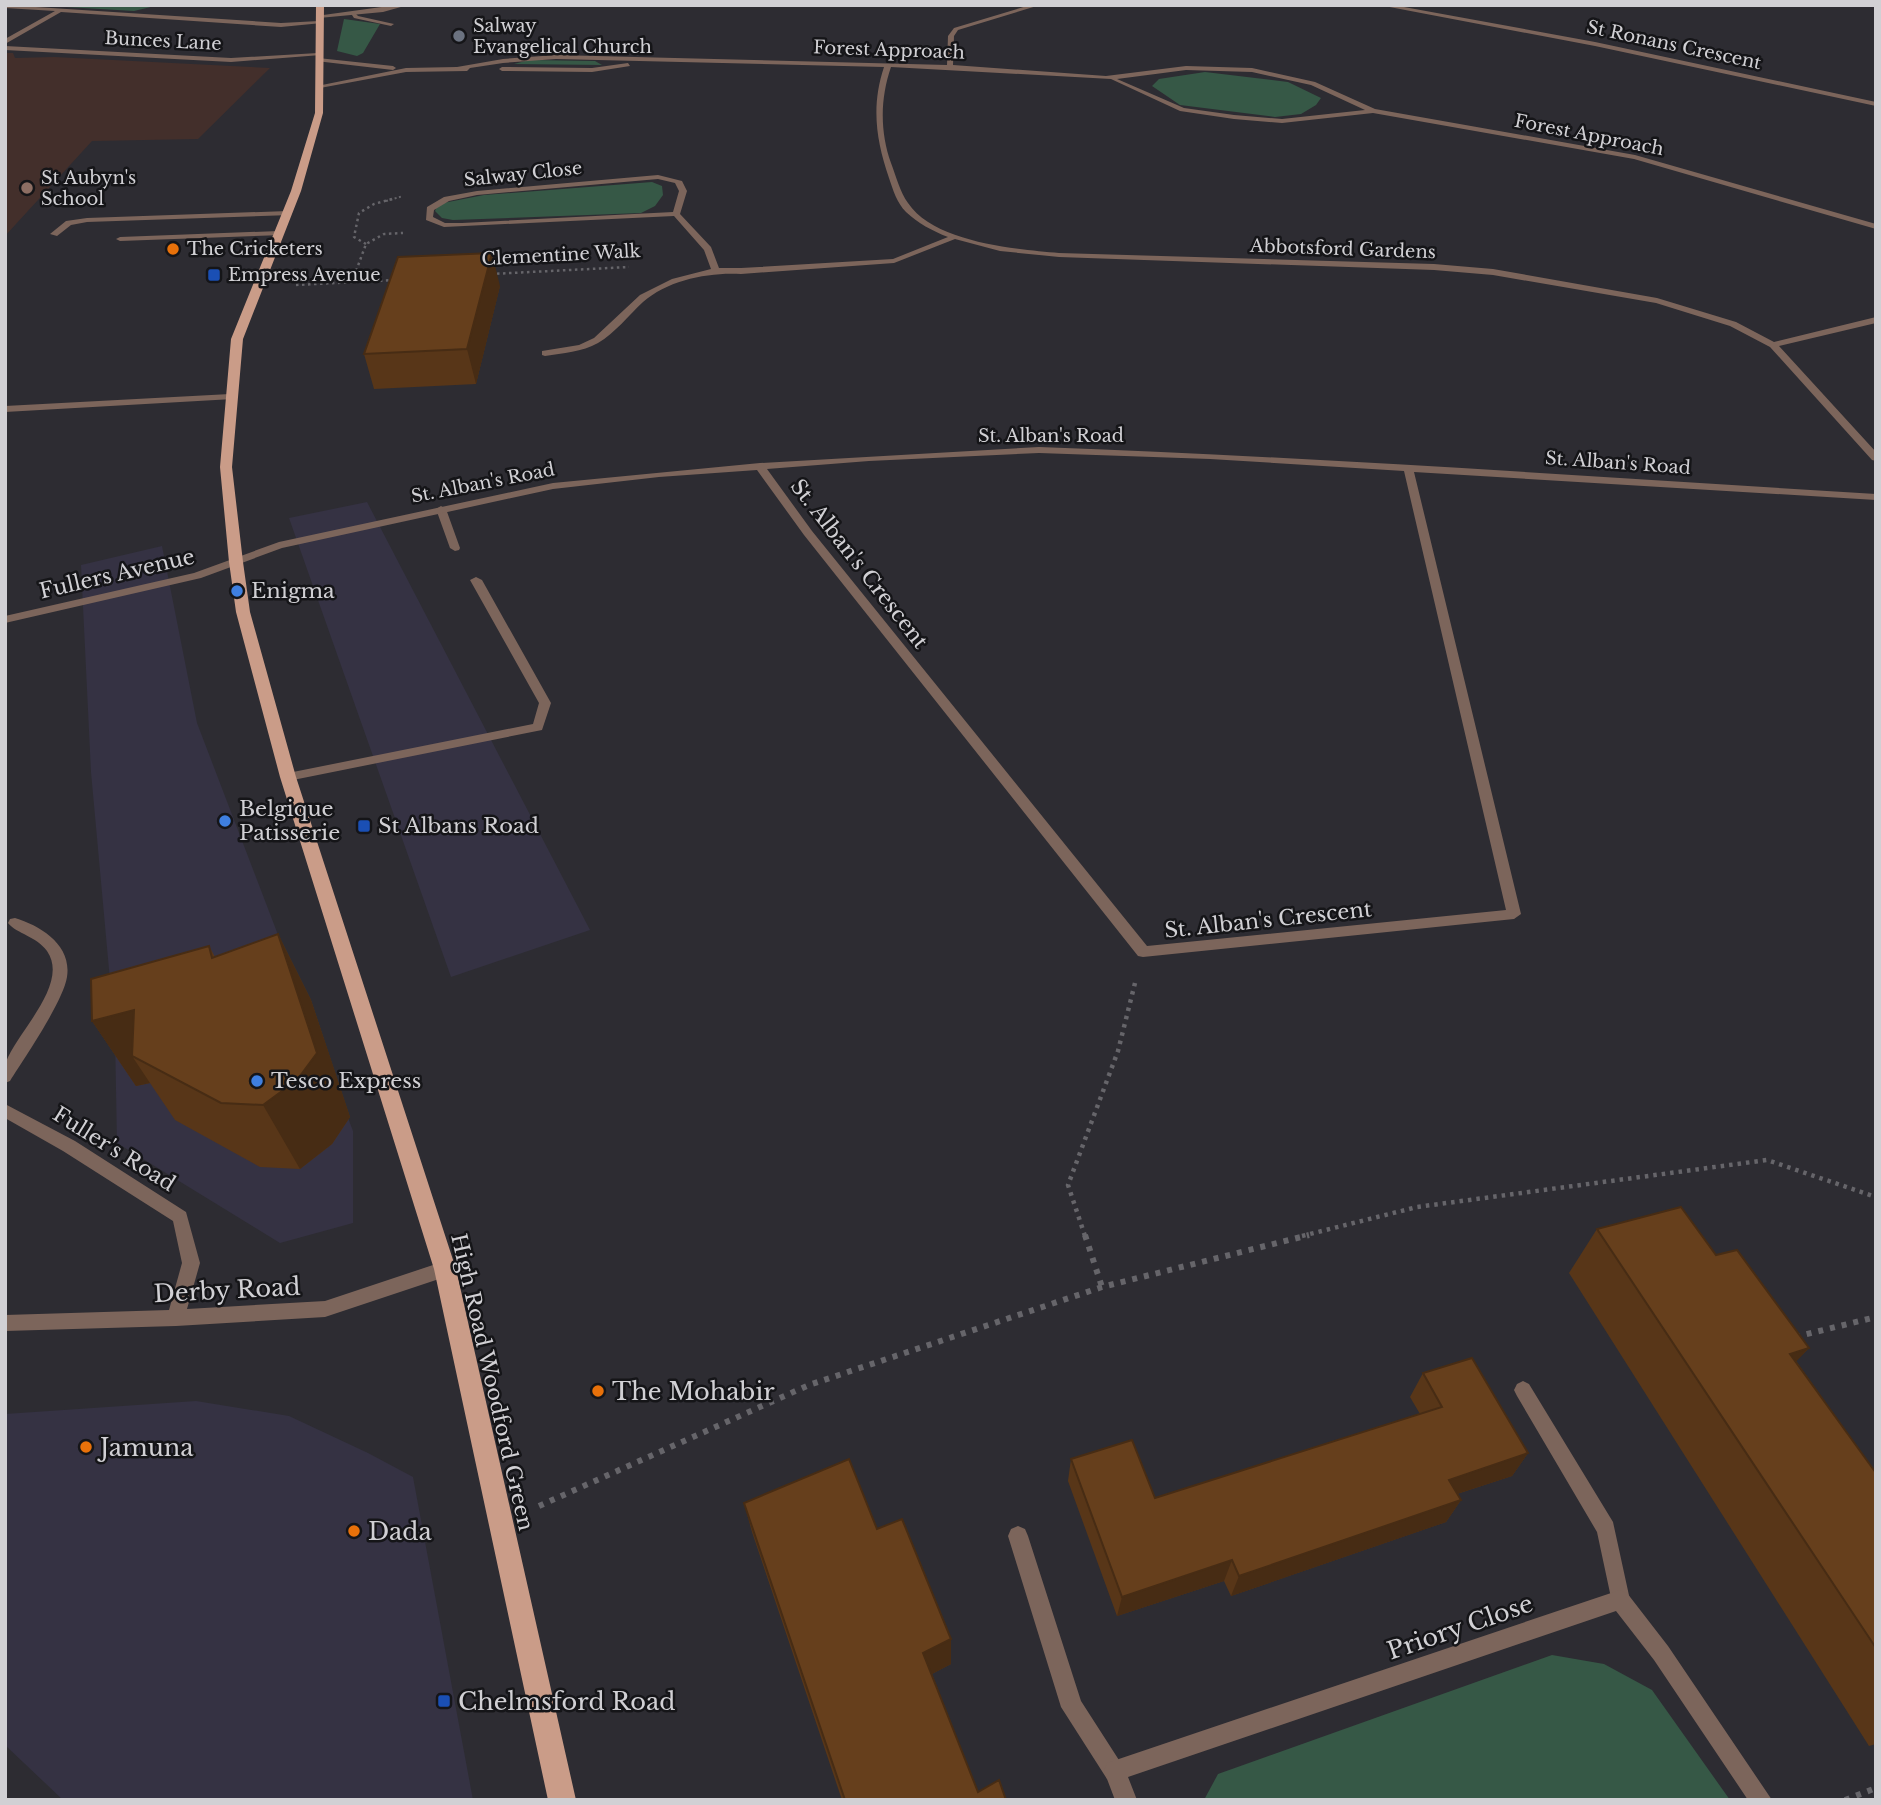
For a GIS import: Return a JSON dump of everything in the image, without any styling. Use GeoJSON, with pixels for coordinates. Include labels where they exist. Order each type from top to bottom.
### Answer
{"type":"FeatureCollection","features":[{"type":"Feature","properties":{"kind":"main road","name":"High Road Woodford Green"},"geometry":{"type":"LineString","coordinates":[[320,5],[320,113],[288,213],[241,328],[230,397],[226,467],[236,562],[243,612],[288,777],[444,1269],[562,1800]]}},
{"type":"Feature","properties":{"kind":"street"},"geometry":{"type":"LineString","coordinates":[[123,16],[138,14],[159,5]]}},
{"type":"Feature","properties":{"kind":"street"},"geometry":{"type":"LineString","coordinates":[[5,6],[58,12],[281,25],[405,5]]}},
{"type":"Feature","properties":{"kind":"street"},"geometry":{"type":"LineString","coordinates":[[950,67],[951,36],[956,29],[1037,5]]}},
{"type":"Feature","properties":{"kind":"street","name":"St Ronans Crescent"},"geometry":{"type":"LineString","coordinates":[[1382,5],[1595,44],[1876,104]]}},
{"type":"Feature","properties":{"kind":"street"},"geometry":{"type":"LineString","coordinates":[[5,42],[58,12]]}},
{"type":"Feature","properties":{"kind":"street"},"geometry":{"type":"LineString","coordinates":[[352,13],[356,17],[391,24]]}},
{"type":"Feature","properties":{"kind":"street","name":"Bunces Lane"},"geometry":{"type":"LineString","coordinates":[[5,48],[231,60],[318,57]]}},
{"type":"Feature","properties":{"kind":"street","name":"Forest Approach"},"geometry":{"type":"LineString","coordinates":[[318,57],[406,70]]}},
{"type":"Feature","properties":{"kind":"street","name":"Forest Approach"},"geometry":{"type":"LineString","coordinates":[[460,68],[531,58],[950,67],[1106,78],[1194,68],[1252,70],[1313,83],[1373,111],[1634,157],[1876,228]]}},
{"type":"Feature","properties":{"kind":"street","name":"Forest Approach"},"geometry":{"type":"LineString","coordinates":[[320,86],[406,70],[592,70],[671,60]]}},
{"type":"Feature","properties":{"kind":"street","name":"Abbotsford Gardens"},"geometry":{"type":"LineString","coordinates":[[888,66],[878,112],[883,151],[908,209],[954,237],[1025,252],[1059,256],[1434,267],[1493,272],[1645,299],[1699,312],[1733,324],[1773,345],[1876,458]]}},
{"type":"Feature","properties":{"kind":"street","name":"Forest Approach"},"geometry":{"type":"LineString","coordinates":[[1106,78],[1131,86],[1162,104],[1182,110],[1221,115],[1282,121],[1373,111]]}},
{"type":"Feature","properties":{"kind":"street","name":"Salway Close"},"geometry":{"type":"LineString","coordinates":[[444,225],[429,218],[430,209],[447,199],[477,193],[658,177],[677,181],[683,191],[676,214]]}},
{"type":"Feature","properties":{"kind":"street"},"geometry":{"type":"LineString","coordinates":[[54,234],[69,223],[86,220],[288,213]]}},
{"type":"Feature","properties":{"kind":"street"},"geometry":{"type":"LineString","coordinates":[[444,225],[676,214],[708,249],[716,270]]}},
{"type":"Feature","properties":{"kind":"street"},"geometry":{"type":"LineString","coordinates":[[120,239],[279,233]]}},
{"type":"Feature","properties":{"kind":"street"},"geometry":{"type":"LineString","coordinates":[[545,354],[581,347],[597,340],[643,297],[675,281],[716,270],[741,271],[894,261],[954,237]]}},
{"type":"Feature","properties":{"kind":"street"},"geometry":{"type":"LineString","coordinates":[[1773,345],[1876,320]]}},
{"type":"Feature","properties":{"kind":"street"},"geometry":{"type":"LineString","coordinates":[[5,409],[230,397]]}},
{"type":"Feature","properties":{"kind":"street","name":"St. Alban's Road"},"geometry":{"type":"LineString","coordinates":[[236,562],[279,545],[553,486],[760,466],[1039,450],[1408,467],[1876,497]]}},
{"type":"Feature","properties":{"kind":"street","name":"St. Alban's Crescent"},"geometry":{"type":"LineString","coordinates":[[760,466],[808,533],[1143,952],[1514,914],[1408,467]]}},
{"type":"Feature","properties":{"kind":"street"},"geometry":{"type":"LineString","coordinates":[[441,509],[456,548]]}},
{"type":"Feature","properties":{"kind":"street","name":"Fullers Avenue"},"geometry":{"type":"LineString","coordinates":[[5,620],[197,576],[236,562]]}},
{"type":"Feature","properties":{"kind":"street"},"geometry":{"type":"LineString","coordinates":[[288,777],[537,727],[545,703],[475,580]]}},
{"type":"Feature","properties":{"kind":"street"},"geometry":{"type":"LineString","coordinates":[[5,1077],[61,978],[58,957],[47,940],[34,928],[15,923]]}},
{"type":"Feature","properties":{"kind":"street","name":"Fuller's Road"},"geometry":{"type":"LineString","coordinates":[[5,1110],[69,1146],[180,1217],[191,1263],[176,1318]]}},
{"type":"Feature","properties":{"kind":"street","name":"Derby Road"},"geometry":{"type":"LineString","coordinates":[[5,1324],[325,1309],[444,1269]]}},
{"type":"Feature","properties":{"kind":"street"},"geometry":{"type":"LineString","coordinates":[[1523,1390],[1606,1529],[1620,1600],[1661,1653],[1761,1800]]}},
{"type":"Feature","properties":{"kind":"street"},"geometry":{"type":"LineString","coordinates":[[1018,1536],[1072,1707],[1115,1771],[1126,1800]]}},
{"type":"Feature","properties":{"kind":"street","name":"Priory Close"},"geometry":{"type":"LineString","coordinates":[[1115,1771],[1620,1600]]}},
{"type":"Feature","properties":{"kind":"path"},"geometry":{"type":"LineString","coordinates":[[366,244],[354,237],[359,213],[374,204],[421,194],[447,199]]}},
{"type":"Feature","properties":{"kind":"path"},"geometry":{"type":"LineString","coordinates":[[352,282],[366,244],[384,234],[428,231],[444,225]]}},
{"type":"Feature","properties":{"kind":"path","name":"Clementine Walk"},"geometry":{"type":"LineString","coordinates":[[492,274],[631,267]]}},
{"type":"Feature","properties":{"kind":"path"},"geometry":{"type":"LineString","coordinates":[[297,285],[394,280]]}},
{"type":"Feature","properties":{"kind":"path"},"geometry":{"type":"LineString","coordinates":[[1102,1287],[1068,1185],[1118,1051],[1143,952]]}},
{"type":"Feature","properties":{"kind":"path"},"geometry":{"type":"LineString","coordinates":[[500,1524],[809,1385],[1102,1287],[1417,1207],[1767,1160],[1876,1197]]}},
{"type":"Feature","properties":{"kind":"path"},"geometry":{"type":"LineString","coordinates":[[1782,1341],[1876,1317]]}},
{"type":"Feature","properties":{"kind":"path"},"geometry":{"type":"LineString","coordinates":[[1844,1800],[1876,1788]]}},
{"type":"Feature","properties":{"kind":"shaded area","name":"St Aubyn's School"},"geometry":{"type":"Polygon","coordinates":[[[5,53],[13,53],[15,58],[54,57],[270,68],[198,139],[92,141],[5,236],[5,53]]]}},
{"type":"Feature","properties":{"kind":"shaded area"},"geometry":{"type":"Polygon","coordinates":[[[367,502],[590,930],[451,977],[289,518],[367,502]]]}},
{"type":"Feature","properties":{"kind":"shaded area"},"geometry":{"type":"Polygon","coordinates":[[[162,546],[197,723],[353,1131],[353,1223],[280,1243],[117,1143],[115,1035],[91,772],[81,565],[162,546]]]}},
{"type":"Feature","properties":{"kind":"shaded area"},"geometry":{"type":"Polygon","coordinates":[[[196,1401],[289,1416],[413,1477],[473,1800],[63,1800],[5,1745],[5,1414],[196,1401]]]}},
{"type":"Feature","properties":{"kind":"green space"},"geometry":{"type":"Polygon","coordinates":[[[32,5],[159,5],[134,11],[32,5]]]}},
{"type":"Feature","properties":{"kind":"green space"},"geometry":{"type":"Polygon","coordinates":[[[344,19],[380,24],[363,53],[357,56],[337,51],[344,19]]]}},
{"type":"Feature","properties":{"kind":"green space"},"geometry":{"type":"Polygon","coordinates":[[[529,60],[595,61],[602,65],[514,64],[529,60]]]}},
{"type":"Feature","properties":{"kind":"green space"},"geometry":{"type":"Polygon","coordinates":[[[1205,72],[1288,82],[1321,98],[1316,105],[1301,114],[1275,117],[1180,105],[1152,86],[1159,79],[1205,72]]]}},
{"type":"Feature","properties":{"kind":"green space"},"geometry":{"type":"Polygon","coordinates":[[[652,182],[662,186],[663,195],[655,206],[641,213],[453,220],[442,218],[435,211],[438,204],[484,195],[652,182]]]}},
{"type":"Feature","properties":{"kind":"green space"},"geometry":{"type":"Polygon","coordinates":[[[1552,1655],[1604,1664],[1652,1690],[1730,1800],[1204,1800],[1218,1774],[1552,1655]]]}},
{"type":"Feature","properties":{"kind":"building"},"geometry":{"type":"Polygon","coordinates":[[[492,253],[467,349],[364,354],[398,257],[492,253]]]}},
{"type":"Feature","properties":{"kind":"building"},"geometry":{"type":"Polygon","coordinates":[[[278,934],[317,1053],[297,1080],[263,1105],[221,1103],[132,1056],[134,1010],[92,1021],[91,979],[209,946],[212,958],[278,934]]]}},
{"type":"Feature","properties":{"kind":"building"},"geometry":{"type":"Polygon","coordinates":[[[1681,1207],[1716,1255],[1737,1250],[1809,1348],[1790,1354],[1876,1473],[1876,1648],[1597,1229],[1681,1207]]]}},
{"type":"Feature","properties":{"kind":"building"},"geometry":{"type":"Polygon","coordinates":[[[1472,1358],[1528,1453],[1449,1480],[1461,1500],[1239,1576],[1232,1560],[1122,1597],[1071,1459],[1132,1440],[1155,1498],[1442,1407],[1423,1373],[1472,1358]]]}},
{"type":"Feature","properties":{"kind":"building"},"geometry":{"type":"Polygon","coordinates":[[[849,1459],[877,1529],[902,1519],[951,1639],[923,1653],[978,1792],[999,1780],[1006,1800],[845,1800],[744,1503],[849,1459]]]}},
{"type":"Feature","properties":{"kind":"place","name":"Salway Evangelical Church"},"geometry":{"type":"Point","coordinates":[459,36]}},
{"type":"Feature","properties":{"kind":"place","name":"St Aubyn's School"},"geometry":{"type":"Point","coordinates":[27,188]}},
{"type":"Feature","properties":{"kind":"place","name":"The Cricketers"},"geometry":{"type":"Point","coordinates":[173,249]}},
{"type":"Feature","properties":{"kind":"place","name":"Empress Avenue"},"geometry":{"type":"Point","coordinates":[214,275]}},
{"type":"Feature","properties":{"kind":"place","name":"Enigma"},"geometry":{"type":"Point","coordinates":[237,591]}},
{"type":"Feature","properties":{"kind":"place","name":"Belgique Patisserie"},"geometry":{"type":"Point","coordinates":[225,821]}},
{"type":"Feature","properties":{"kind":"place","name":"St Albans Road"},"geometry":{"type":"Point","coordinates":[364,826]}},
{"type":"Feature","properties":{"kind":"place","name":"Tesco Express"},"geometry":{"type":"Point","coordinates":[257,1081]}},
{"type":"Feature","properties":{"kind":"place","name":"The Mohabir"},"geometry":{"type":"Point","coordinates":[598,1391]}},
{"type":"Feature","properties":{"kind":"place","name":"Jamuna"},"geometry":{"type":"Point","coordinates":[86,1447]}},
{"type":"Feature","properties":{"kind":"place","name":"Dada"},"geometry":{"type":"Point","coordinates":[354,1531]}},
{"type":"Feature","properties":{"kind":"place","name":"Chelmsford Road"},"geometry":{"type":"Point","coordinates":[444,1701]}}]}
